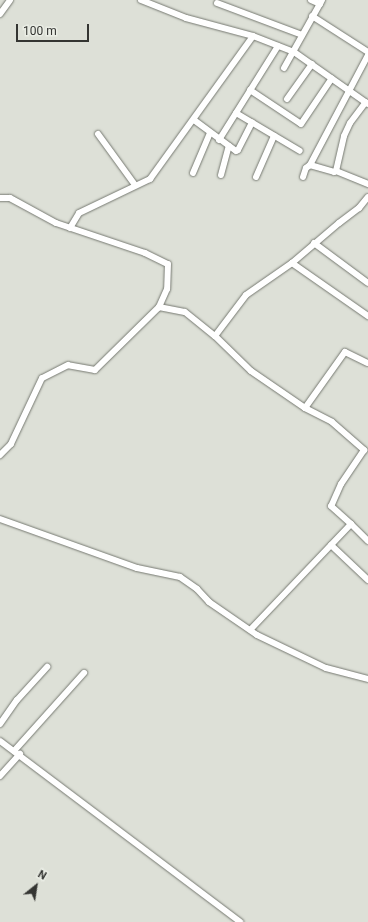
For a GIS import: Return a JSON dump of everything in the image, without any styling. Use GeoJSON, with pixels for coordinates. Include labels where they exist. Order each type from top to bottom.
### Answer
{"type":"FeatureCollection","features":[{"type":"Feature","properties":{"kind":"street"},"geometry":{"type":"LineString","coordinates":[[0,14],[10,0]]}},
{"type":"Feature","properties":{"kind":"street"},"geometry":{"type":"LineString","coordinates":[[141,0],[186,18],[253,36],[294,52],[367,103],[350,123],[344,136],[336,171]]}},
{"type":"Feature","properties":{"kind":"street"},"geometry":{"type":"LineString","coordinates":[[284,68],[321,2],[311,0]]}},
{"type":"Feature","properties":{"kind":"street"},"geometry":{"type":"LineString","coordinates":[[217,3],[302,35]]}},
{"type":"Feature","properties":{"kind":"street"},"geometry":{"type":"LineString","coordinates":[[312,16],[368,52]]}},
{"type":"Feature","properties":{"kind":"street"},"geometry":{"type":"LineString","coordinates":[[70,228],[79,213],[150,179],[194,120],[253,36]]}},
{"type":"Feature","properties":{"kind":"street"},"geometry":{"type":"LineString","coordinates":[[219,140],[278,46]]}},
{"type":"Feature","properties":{"kind":"street"},"geometry":{"type":"LineString","coordinates":[[303,177],[306,168],[310,165],[368,55]]}},
{"type":"Feature","properties":{"kind":"street"},"geometry":{"type":"LineString","coordinates":[[287,98],[312,64]]}},
{"type":"Feature","properties":{"kind":"street"},"geometry":{"type":"LineString","coordinates":[[250,90],[301,124],[332,78]]}},
{"type":"Feature","properties":{"kind":"street"},"geometry":{"type":"LineString","coordinates":[[236,112],[300,151]]}},
{"type":"Feature","properties":{"kind":"street"},"geometry":{"type":"LineString","coordinates":[[194,120],[219,140],[235,150],[238,150],[252,122]]}},
{"type":"Feature","properties":{"kind":"street"},"geometry":{"type":"LineString","coordinates":[[193,173],[210,133]]}},
{"type":"Feature","properties":{"kind":"street"},"geometry":{"type":"LineString","coordinates":[[98,134],[135,185]]}},
{"type":"Feature","properties":{"kind":"street"},"geometry":{"type":"LineString","coordinates":[[256,177],[274,136]]}},
{"type":"Feature","properties":{"kind":"street"},"geometry":{"type":"LineString","coordinates":[[222,175],[229,146]]}},
{"type":"Feature","properties":{"kind":"street"},"geometry":{"type":"LineString","coordinates":[[310,165],[334,172],[336,171],[368,184]]}},
{"type":"Feature","properties":{"kind":"street"},"geometry":{"type":"LineString","coordinates":[[215,336],[246,295],[292,263],[314,243],[359,208],[368,197]]}},
{"type":"Feature","properties":{"kind":"street"},"geometry":{"type":"LineString","coordinates":[[0,198],[10,198],[56,223],[145,253],[168,264],[167,289],[159,307],[95,370],[68,365],[42,378],[10,444],[0,455]]}},
{"type":"Feature","properties":{"kind":"street"},"geometry":{"type":"LineString","coordinates":[[314,243],[368,283]]}},
{"type":"Feature","properties":{"kind":"street"},"geometry":{"type":"LineString","coordinates":[[292,263],[368,316]]}},
{"type":"Feature","properties":{"kind":"street"},"geometry":{"type":"LineString","coordinates":[[159,307],[185,312],[215,336],[251,371],[305,408],[332,422],[364,450],[341,484],[332,506],[368,541]]}},
{"type":"Feature","properties":{"kind":"street"},"geometry":{"type":"LineString","coordinates":[[305,408],[345,352],[368,363]]}},
{"type":"Feature","properties":{"kind":"street"},"geometry":{"type":"LineString","coordinates":[[0,519],[137,568],[180,577],[198,589],[209,602],[250,630],[326,668],[368,679]]}},
{"type":"Feature","properties":{"kind":"street"},"geometry":{"type":"LineString","coordinates":[[250,630],[351,524]]}},
{"type":"Feature","properties":{"kind":"street"},"geometry":{"type":"LineString","coordinates":[[331,545],[368,580]]}},
{"type":"Feature","properties":{"kind":"street"},"geometry":{"type":"LineString","coordinates":[[0,724],[17,700],[47,667]]}},
{"type":"Feature","properties":{"kind":"street"},"geometry":{"type":"LineString","coordinates":[[14,751],[84,673]]}},
{"type":"Feature","properties":{"kind":"street"},"geometry":{"type":"LineString","coordinates":[[1,744],[20,754],[31,765],[240,922]]}},
{"type":"Feature","properties":{"kind":"street"},"geometry":{"type":"LineString","coordinates":[[0,776],[20,754]]}}]}
